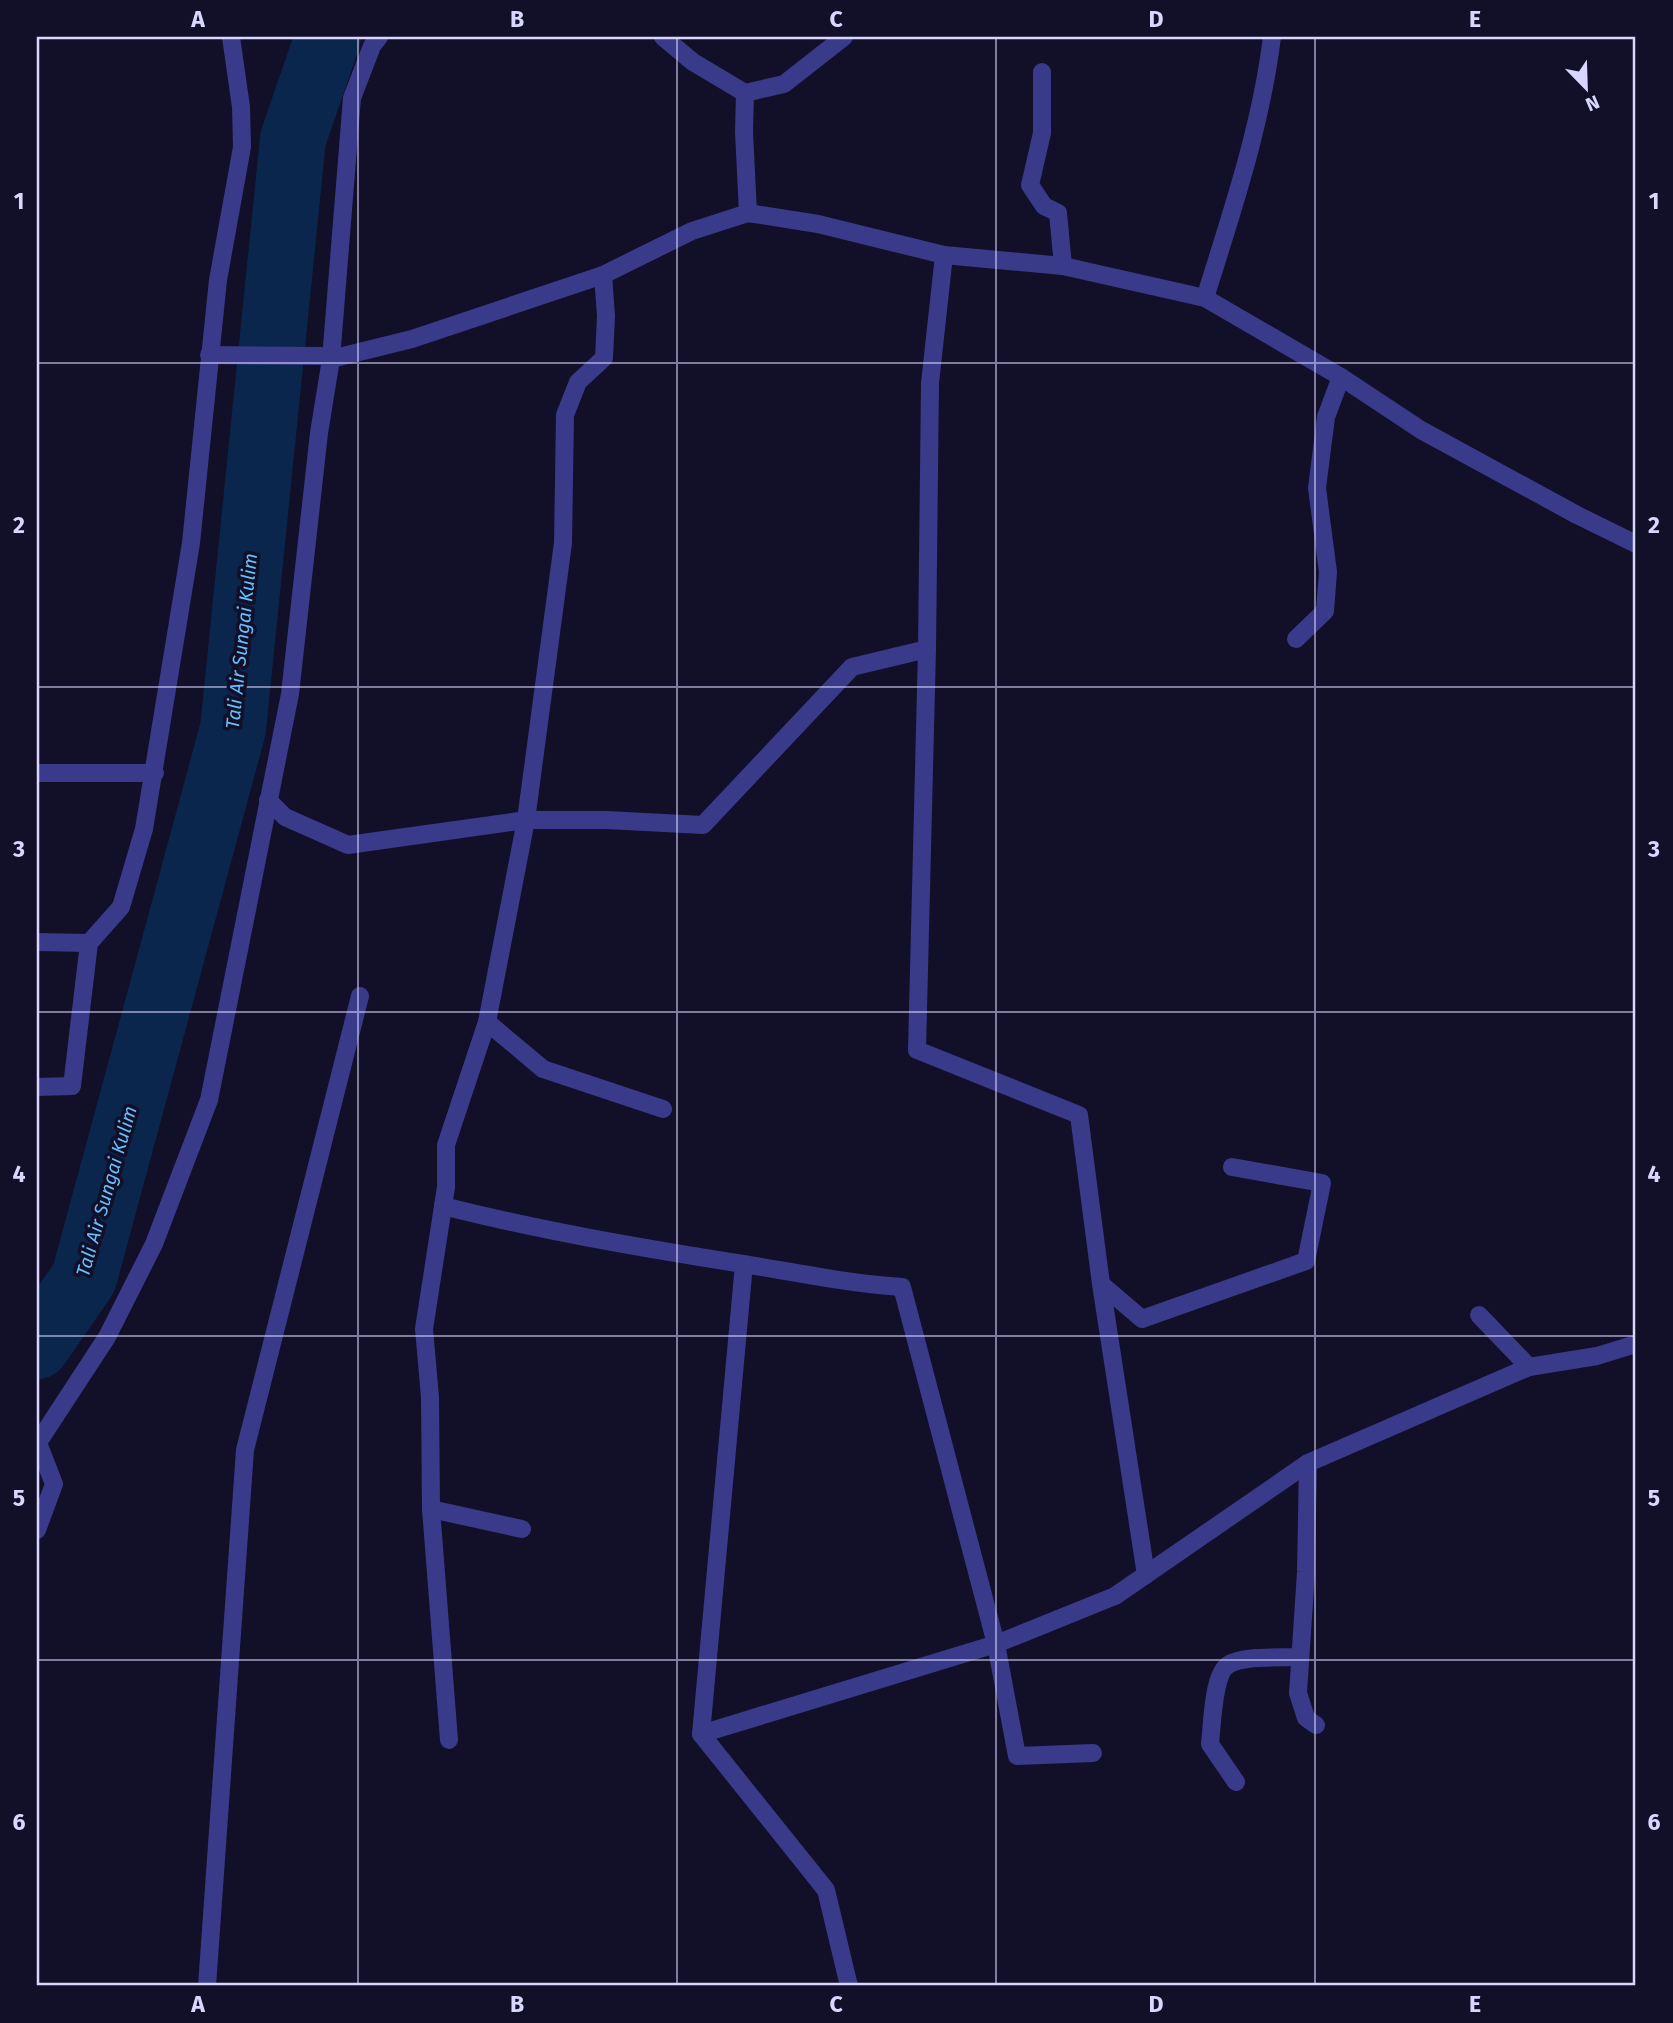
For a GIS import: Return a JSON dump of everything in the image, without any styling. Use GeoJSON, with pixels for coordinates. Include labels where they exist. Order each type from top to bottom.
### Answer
{"type":"FeatureCollection","features":[{"type":"Feature","properties":{"kind":"street"},"geometry":{"type":"LineString","coordinates":[[37,1087],[72,1086],[89,943],[121,907],[144,830],[155,773],[191,542],[218,280],[242,147],[241,107],[231,37]]}},
{"type":"Feature","properties":{"kind":"street"},"geometry":{"type":"LineString","coordinates":[[37,1530],[54,1484],[37,1444],[107,1337],[154,1244],[209,1100],[290,694],[352,99],[372,46],[379,37]]}},
{"type":"Feature","properties":{"kind":"street"},"geometry":{"type":"LineString","coordinates":[[663,37],[693,62],[746,93],[784,84],[844,37]]}},
{"type":"Feature","properties":{"kind":"street"},"geometry":{"type":"LineString","coordinates":[[1205,298],[1256,124],[1272,37]]}},
{"type":"Feature","properties":{"kind":"street"},"geometry":{"type":"LineString","coordinates":[[1042,72],[1042,133],[1030,185],[1044,206],[1058,213],[1063,267]]}},
{"type":"Feature","properties":{"kind":"street"},"geometry":{"type":"LineString","coordinates":[[746,93],[744,132],[748,213]]}},
{"type":"Feature","properties":{"kind":"street"},"geometry":{"type":"LineString","coordinates":[[209,355],[327,358],[412,339],[603,275],[692,231],[748,213],[818,224],[944,255],[1063,267],[1205,298],[1341,377],[1421,430],[1636,544]]}},
{"type":"Feature","properties":{"kind":"street"},"geometry":{"type":"LineString","coordinates":[[944,255],[930,383],[927,649],[917,1050],[1079,1115],[1101,1284],[1146,1575]]}},
{"type":"Feature","properties":{"kind":"street"},"geometry":{"type":"LineString","coordinates":[[449,1740],[431,1508],[430,1397],[424,1329],[446,1187],[446,1145],[487,1021],[526,820],[563,543],[565,415],[578,382],[604,358],[606,316],[603,275]]}},
{"type":"Feature","properties":{"kind":"street"},"geometry":{"type":"LineString","coordinates":[[1296,639],[1325,611],[1328,572],[1317,488],[1326,417],[1341,377]]}},
{"type":"Feature","properties":{"kind":"street"},"geometry":{"type":"LineString","coordinates":[[268,800],[285,817],[348,845],[526,820],[606,820],[703,825],[852,667],[927,649]]}},
{"type":"Feature","properties":{"kind":"street"},"geometry":{"type":"LineString","coordinates":[[37,773],[155,773]]}},
{"type":"Feature","properties":{"kind":"street"},"geometry":{"type":"LineString","coordinates":[[37,942],[89,943]]}},
{"type":"Feature","properties":{"kind":"street"},"geometry":{"type":"LineString","coordinates":[[207,1986],[245,1450],[360,996]]}},
{"type":"Feature","properties":{"kind":"street"},"geometry":{"type":"LineString","coordinates":[[487,1021],[543,1069],[663,1110]]}},
{"type":"Feature","properties":{"kind":"street"},"geometry":{"type":"LineString","coordinates":[[1101,1284],[1142,1319],[1306,1261],[1322,1184],[1232,1167]]}},
{"type":"Feature","properties":{"kind":"street"},"geometry":{"type":"LineString","coordinates":[[443,1206],[490,1218],[682,1256],[902,1287],[996,1644],[1017,1756],[1093,1753]]}},
{"type":"Feature","properties":{"kind":"street"},"geometry":{"type":"LineString","coordinates":[[744,1264],[701,1734],[826,1890],[849,1986]]}},
{"type":"Feature","properties":{"kind":"street"},"geometry":{"type":"LineString","coordinates":[[1479,1315],[1529,1367]]}},
{"type":"Feature","properties":{"kind":"street"},"geometry":{"type":"LineString","coordinates":[[701,1734],[996,1644],[1115,1596],[1308,1464],[1529,1367],[1597,1356],[1636,1343]]}},
{"type":"Feature","properties":{"kind":"street"},"geometry":{"type":"LineString","coordinates":[[1308,1464],[1306,1572],[1298,1693],[1306,1718],[1316,1725]]}},
{"type":"Feature","properties":{"kind":"street"},"geometry":{"type":"LineString","coordinates":[[431,1508],[522,1529]]}},
{"type":"Feature","properties":{"kind":"street"},"geometry":{"type":"LineString","coordinates":[[1236,1782],[1210,1744],[1219,1676],[1228,1665],[1247,1660],[1300,1657]]}},
{"type":"Feature","properties":{"kind":"waterway","name":"Tali Air Sungai Kulim"},"geometry":{"type":"LineString","coordinates":[[37,1346],[84,1278],[233,729],[293,139],[328,37]]}}]}
